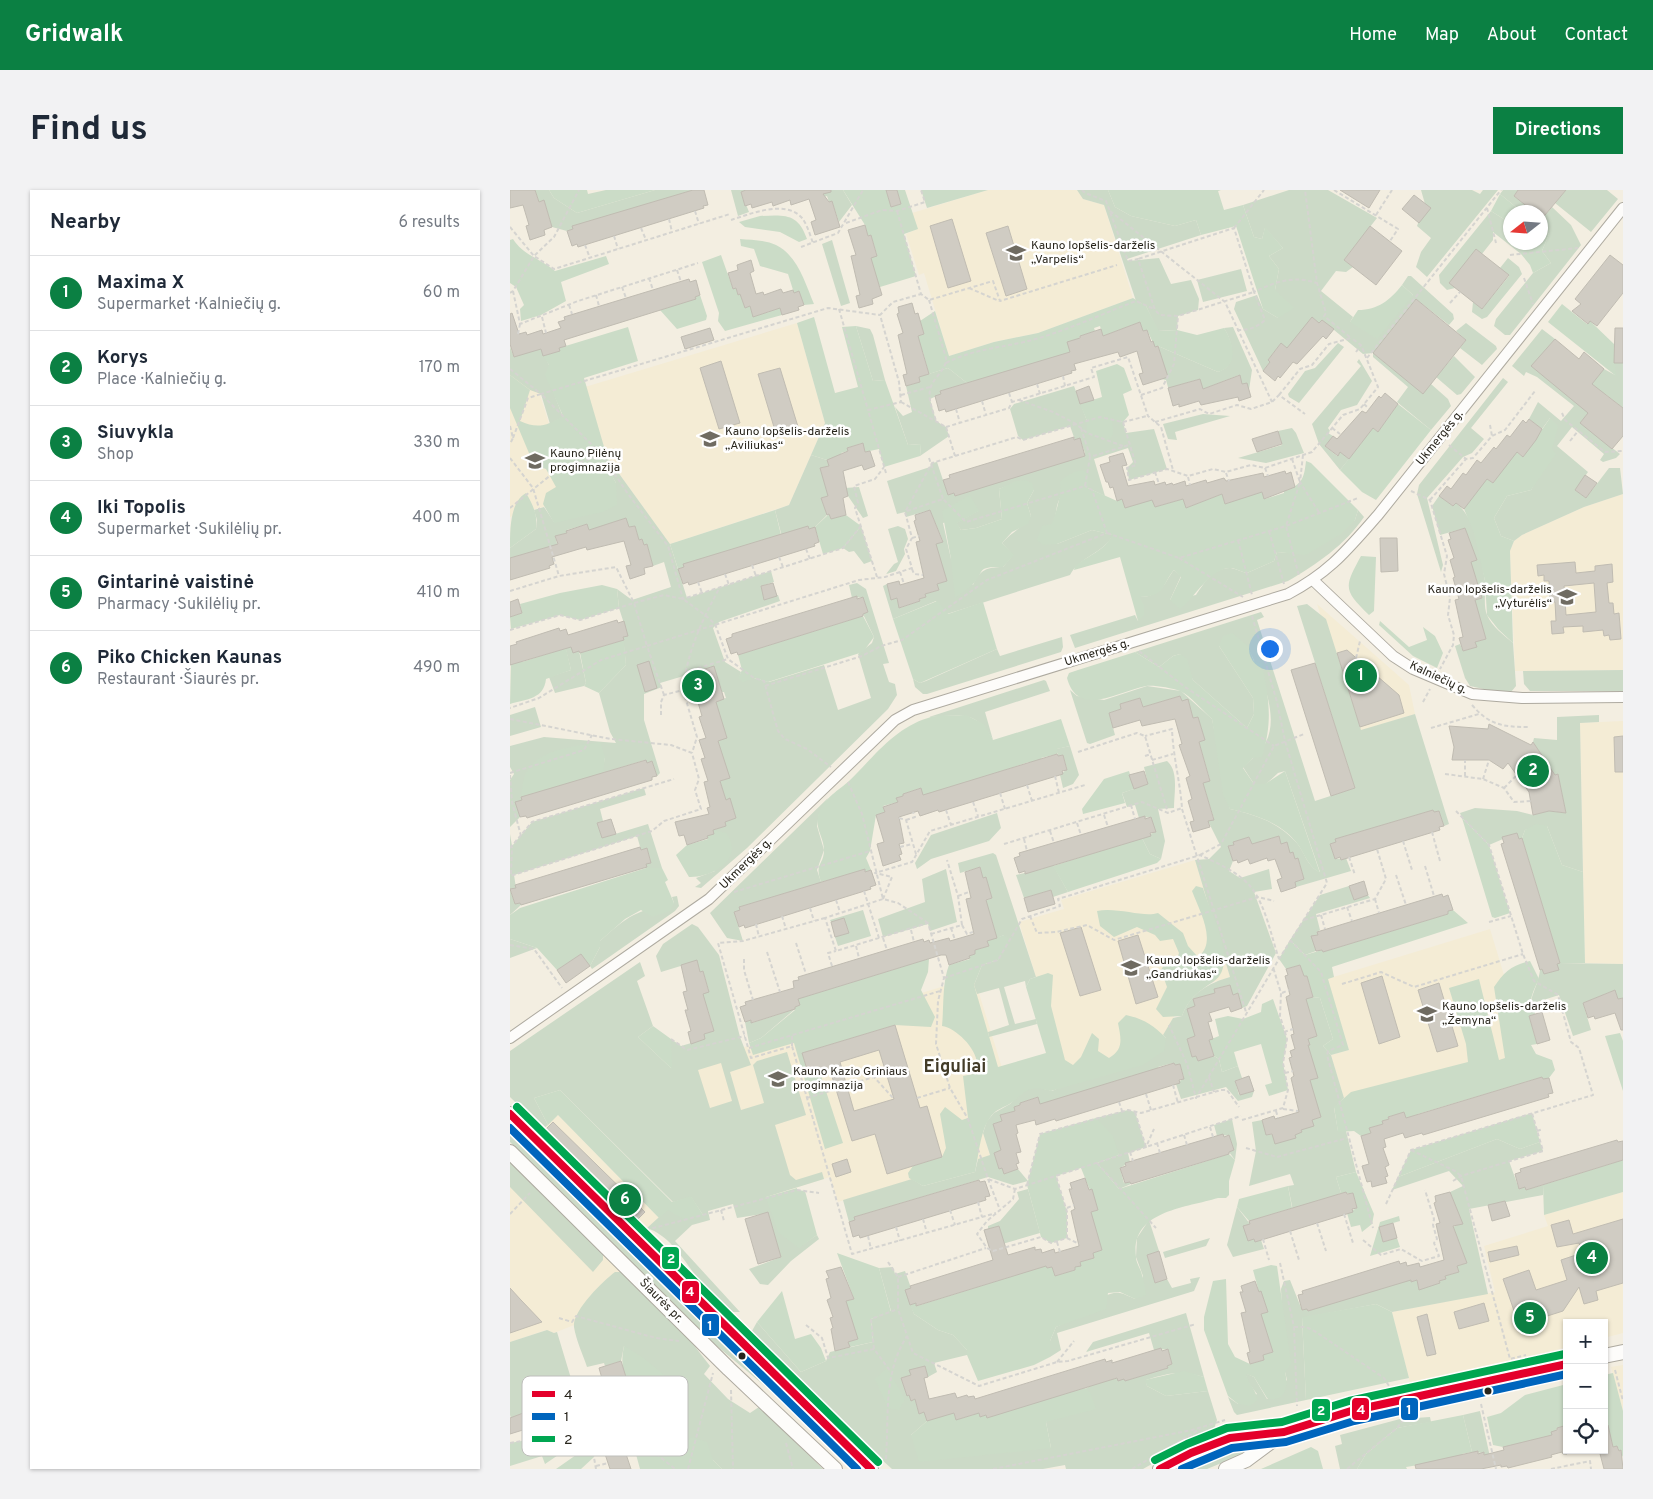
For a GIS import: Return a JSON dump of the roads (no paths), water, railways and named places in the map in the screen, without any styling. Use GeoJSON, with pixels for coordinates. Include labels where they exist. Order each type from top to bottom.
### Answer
{"type":"FeatureCollection","features":[{"type":"Feature","properties":{"kind":"main road"},"geometry":{"type":"LineString","coordinates":[[510,1114],[871,1469]]}},
{"type":"Feature","properties":{"kind":"main road","name":"Šiaurės pr."},"geometry":{"type":"LineString","coordinates":[[510,1152],[729,1369],[835,1469]]}},
{"type":"Feature","properties":{"kind":"main road"},"geometry":{"type":"LineString","coordinates":[[1608,1355],[1623,1352]]}},
{"type":"Feature","properties":{"kind":"main road"},"geometry":{"type":"LineString","coordinates":[[1160,1469],[1191,1453],[1230,1438],[1284,1432],[1350,1411],[1563,1365]]}},
{"type":"Feature","properties":{"kind":"main road"},"geometry":{"type":"LineString","coordinates":[[1226,1469],[1246,1460],[1284,1432]]}},
{"type":"Feature","properties":{"kind":"street","name":"Ukmergės g."},"geometry":{"type":"LineString","coordinates":[[510,1038],[709,899],[895,720],[912,710],[1288,594],[1314,581],[1335,563],[1378,515],[1623,208]]}},
{"type":"Feature","properties":{"kind":"street","name":"Kalniečių g."},"geometry":{"type":"LineString","coordinates":[[1314,581],[1365,632],[1393,656],[1413,668],[1472,694],[1494,698],[1623,697]]}},
{"type":"Feature","properties":{"kind":"place","name":"Kauno lopšelis-darželis „Varpelis“"},"geometry":{"type":"Point","coordinates":[1016,253]}},
{"type":"Feature","properties":{"kind":"place","name":"Kauno lopšelis-darželis „Aviliukas“"},"geometry":{"type":"Point","coordinates":[710,439]}},
{"type":"Feature","properties":{"kind":"place","name":"Kauno Pilėnų progimnazija"},"geometry":{"type":"Point","coordinates":[535,461]}},
{"type":"Feature","properties":{"kind":"place","name":"Kauno lopšelis-darželis „Vyturėlis“"},"geometry":{"type":"Point","coordinates":[1567,597]}},
{"type":"Feature","properties":{"kind":"place","name":"Maxima X"},"geometry":{"type":"Point","coordinates":[1361,676]}},
{"type":"Feature","properties":{"kind":"place","name":"Siuvykla"},"geometry":{"type":"Point","coordinates":[698,686]}},
{"type":"Feature","properties":{"kind":"place","name":"Korys"},"geometry":{"type":"Point","coordinates":[1533,771]}},
{"type":"Feature","properties":{"kind":"place","name":"Kauno lopšelis-darželis „Gandriukas“"},"geometry":{"type":"Point","coordinates":[1131,968]}},
{"type":"Feature","properties":{"kind":"place","name":"Kauno lopšelis-darželis „Žemyna“"},"geometry":{"type":"Point","coordinates":[1427,1014]}},
{"type":"Feature","properties":{"kind":"place","name":"Kauno Kazio Griniaus progimnazija"},"geometry":{"type":"Point","coordinates":[778,1079]}},
{"type":"Feature","properties":{"kind":"place","name":"Piko Chicken Kaunas"},"geometry":{"type":"Point","coordinates":[625,1200]}},
{"type":"Feature","properties":{"kind":"place","name":"Iki Topolis"},"geometry":{"type":"Point","coordinates":[1592,1258]}},
{"type":"Feature","properties":{"kind":"place","name":"Gintarinė vaistinė"},"geometry":{"type":"Point","coordinates":[1530,1318]}},
{"type":"Feature","properties":{"kind":"district","name":"Eiguliai"},"geometry":{"type":"Point","coordinates":[955,1067]}}]}
